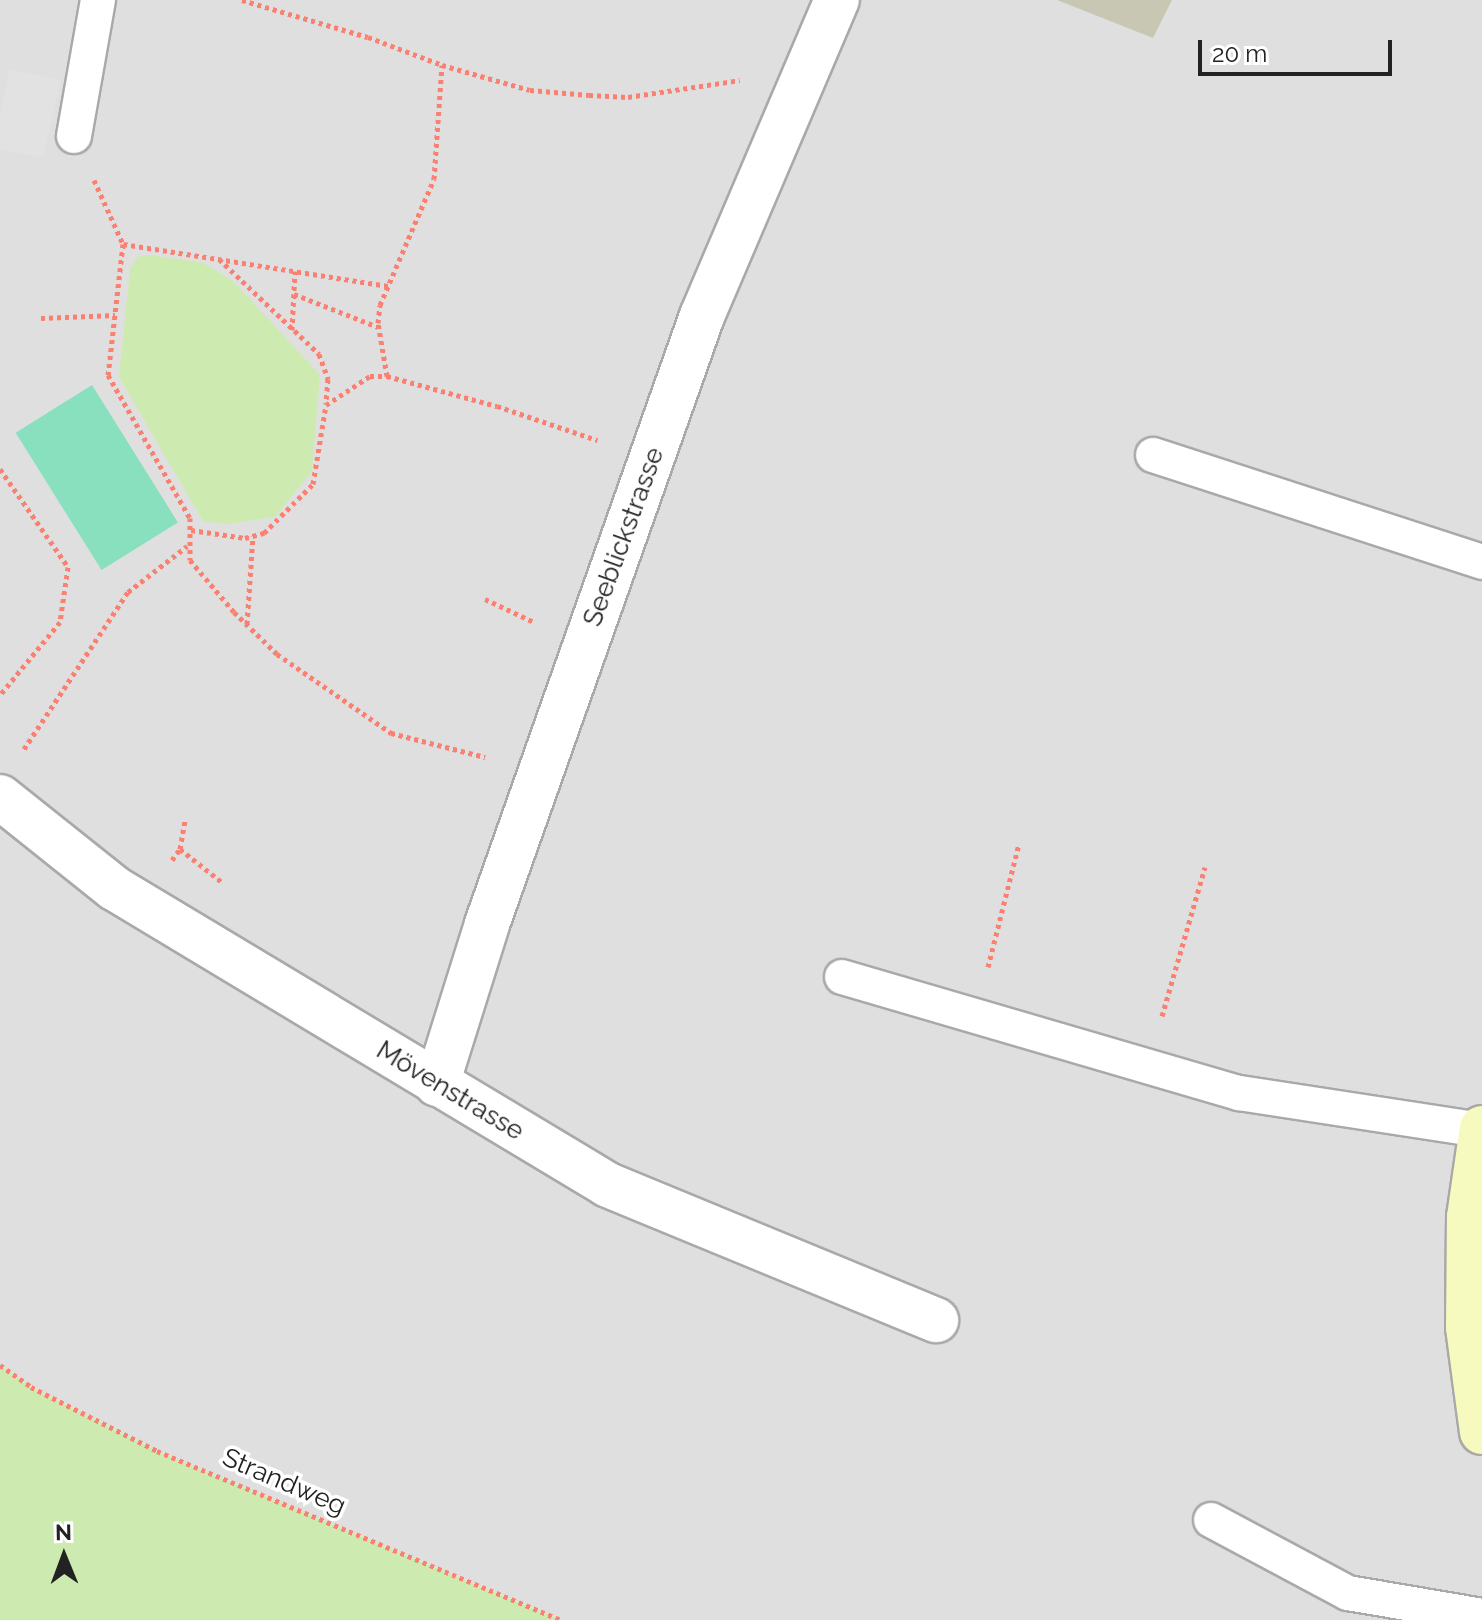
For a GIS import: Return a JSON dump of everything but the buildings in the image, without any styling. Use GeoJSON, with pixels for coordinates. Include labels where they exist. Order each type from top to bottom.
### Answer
{"type":"FeatureCollection","features":[{"type":"Feature","properties":{"kind":"street","name":"Seeblickstrasse"},"geometry":{"type":"LineString","coordinates":[[437,1084],[487,924],[702,316],[837,0]]}},
{"type":"Feature","properties":{"kind":"street","name":"Mövenstrasse"},"geometry":{"type":"LineString","coordinates":[[8,778],[114,888],[608,1185],[936,1320]]}},
{"type":"Feature","properties":{"kind":"street"},"geometry":{"type":"LineString","coordinates":[[1482,1129],[1469,1217],[1468,1327],[1482,1432]]}},
{"type":"Feature","properties":{"kind":"lane"},"geometry":{"type":"LineString","coordinates":[[74,136],[98,0]]}},
{"type":"Feature","properties":{"kind":"lane"},"geometry":{"type":"LineString","coordinates":[[1153,455],[1482,562]]}},
{"type":"Feature","properties":{"kind":"lane"},"geometry":{"type":"LineString","coordinates":[[842,977],[1239,1093],[1482,1129]]}},
{"type":"Feature","properties":{"kind":"lane"},"geometry":{"type":"LineString","coordinates":[[1211,1520],[1348,1593],[1482,1616]]}},
{"type":"Feature","properties":{"kind":"path"},"geometry":{"type":"LineString","coordinates":[[242,0],[530,90],[628,97],[748,79]]}},
{"type":"Feature","properties":{"kind":"path"},"geometry":{"type":"LineString","coordinates":[[387,376],[378,327],[388,286],[434,179],[442,65]]}},
{"type":"Feature","properties":{"kind":"path"},"geometry":{"type":"LineString","coordinates":[[74,136],[123,244],[108,375],[190,518],[187,546],[190,560],[247,624],[334,697],[391,733],[502,760]]}},
{"type":"Feature","properties":{"kind":"path"},"geometry":{"type":"LineString","coordinates":[[123,244],[388,286]]}},
{"type":"Feature","properties":{"kind":"path"},"geometry":{"type":"LineString","coordinates":[[191,530],[253,536],[264,533],[313,484],[326,405],[325,366],[218,259]]}},
{"type":"Feature","properties":{"kind":"path"},"geometry":{"type":"LineString","coordinates":[[292,330],[295,271]]}},
{"type":"Feature","properties":{"kind":"path"},"geometry":{"type":"LineString","coordinates":[[294,294],[378,327]]}},
{"type":"Feature","properties":{"kind":"path"},"geometry":{"type":"LineString","coordinates":[[41,318],[115,315]]}},
{"type":"Feature","properties":{"kind":"path"},"geometry":{"type":"LineString","coordinates":[[326,405],[354,384],[387,376],[554,423],[613,446]]}},
{"type":"Feature","properties":{"kind":"path"},"geometry":{"type":"LineString","coordinates":[[0,469],[68,567],[60,622],[0,695]]}},
{"type":"Feature","properties":{"kind":"path"},"geometry":{"type":"LineString","coordinates":[[247,624],[253,536]]}},
{"type":"Feature","properties":{"kind":"path"},"geometry":{"type":"LineString","coordinates":[[8,778],[128,592],[187,546]]}},
{"type":"Feature","properties":{"kind":"path"},"geometry":{"type":"LineString","coordinates":[[485,599],[543,627]]}},
{"type":"Feature","properties":{"kind":"path"},"geometry":{"type":"LineString","coordinates":[[976,1017],[1019,844]]}},
{"type":"Feature","properties":{"kind":"path"},"geometry":{"type":"LineString","coordinates":[[1148,1067],[1205,867]]}},
{"type":"Feature","properties":{"kind":"path","name":"Strandweg"},"geometry":{"type":"LineString","coordinates":[[0,1365],[31,1387],[157,1451],[561,1620]]}},
{"type":"Feature","properties":{"kind":"shaded area"},"geometry":{"type":"Polygon","coordinates":[[[0,0],[1482,0],[1482,1620],[561,1620],[157,1451],[31,1387],[0,1365],[0,0]]]}},
{"type":"Feature","properties":{"kind":"shaded area"},"geometry":{"type":"Polygon","coordinates":[[[1057,0],[1172,0],[1153,38],[1057,0]]]}},
{"type":"Feature","properties":{"kind":"shaded area"},"geometry":{"type":"Polygon","coordinates":[[[10,69],[61,80],[43,158],[0,149],[0,115],[10,69]]]}},
{"type":"Feature","properties":{"kind":"green space"},"geometry":{"type":"Polygon","coordinates":[[[148,255],[201,262],[232,280],[320,375],[312,471],[275,517],[227,524],[203,521],[119,377],[130,269],[137,257],[148,255]]]}},
{"type":"Feature","properties":{"kind":"green space"},"geometry":{"type":"Polygon","coordinates":[[[92,385],[178,522],[102,570],[16,433],[92,385]]]}},
{"type":"Feature","properties":{"kind":"green space"},"geometry":{"type":"Polygon","coordinates":[[[0,1365],[31,1387],[157,1451],[561,1620],[0,1620],[0,1365]]]}}]}
